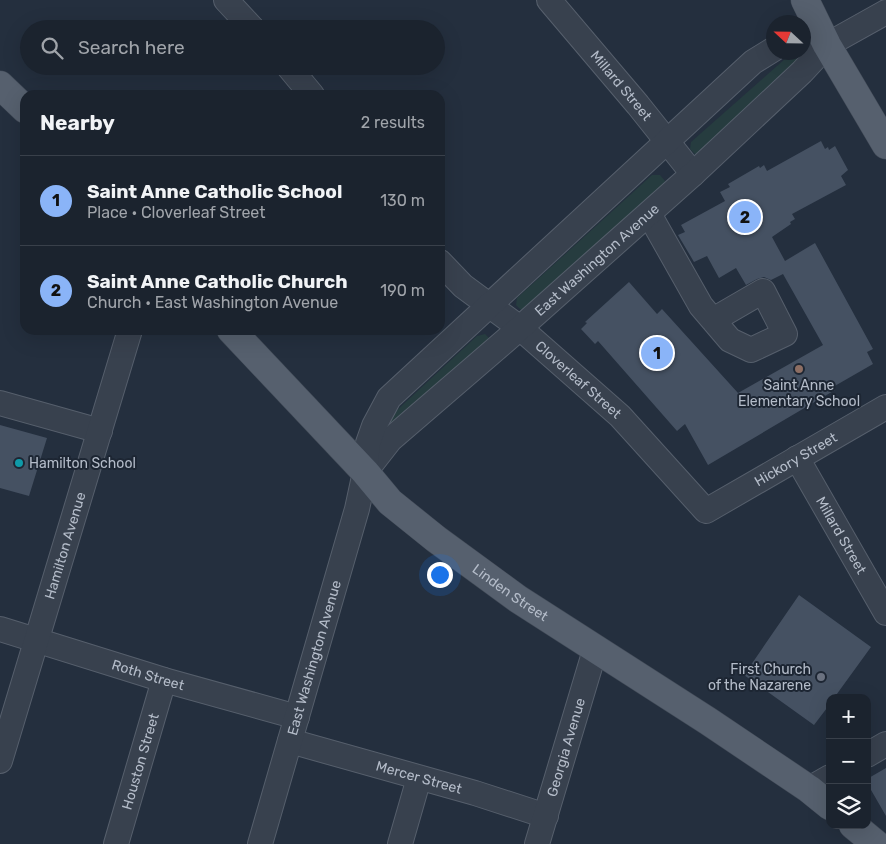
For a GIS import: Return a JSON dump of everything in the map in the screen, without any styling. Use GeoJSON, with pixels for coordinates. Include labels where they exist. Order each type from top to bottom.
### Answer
{"type":"FeatureCollection","features":[{"type":"Feature","properties":{"kind":"main road"},"geometry":{"type":"LineString","coordinates":[[805,0],[815,43],[886,145]]}},
{"type":"Feature","properties":{"kind":"main road"},"geometry":{"type":"LineString","coordinates":[[0,85],[20,104]]}},
{"type":"Feature","properties":{"kind":"main road","name":"Linden Street"},"geometry":{"type":"LineString","coordinates":[[236,335],[366,472],[390,502],[436,539],[518,599],[596,650],[708,721],[819,783],[826,798]]}},
{"type":"Feature","properties":{"kind":"main road"},"geometry":{"type":"LineString","coordinates":[[858,829],[876,844]]}},
{"type":"Feature","properties":{"kind":"street"},"geometry":{"type":"LineString","coordinates":[[226,0],[245,20]]}},
{"type":"Feature","properties":{"kind":"street","name":"Millard Street"},"geometry":{"type":"LineString","coordinates":[[549,0],[638,105],[693,174]]}},
{"type":"Feature","properties":{"kind":"street","name":"East Washington Avenue"},"geometry":{"type":"LineString","coordinates":[[366,472],[390,440],[520,328],[693,174],[802,72],[815,43],[886,12]]}},
{"type":"Feature","properties":{"kind":"street","name":"East Washington Avenue"},"geometry":{"type":"LineString","coordinates":[[260,844],[357,509],[366,472],[368,443],[374,426],[389,398],[753,62],[766,54]]}},
{"type":"Feature","properties":{"kind":"street"},"geometry":{"type":"LineString","coordinates":[[295,75],[308,90]]}},
{"type":"Feature","properties":{"kind":"street"},"geometry":{"type":"LineString","coordinates":[[648,214],[701,306],[713,320]]}},
{"type":"Feature","properties":{"kind":"street","name":"Cloverleaf Street"},"geometry":{"type":"LineString","coordinates":[[445,267],[463,286],[520,328],[620,416],[706,511]]}},
{"type":"Feature","properties":{"kind":"street","name":"Hamilton Avenue"},"geometry":{"type":"LineString","coordinates":[[0,761],[129,335]]}},
{"type":"Feature","properties":{"kind":"street"},"geometry":{"type":"LineString","coordinates":[[0,403],[100,431]]}},
{"type":"Feature","properties":{"kind":"street","name":"Hickory Street"},"geometry":{"type":"LineString","coordinates":[[706,511],[886,407]]}},
{"type":"Feature","properties":{"kind":"street","name":"Millard Street"},"geometry":{"type":"LineString","coordinates":[[797,458],[886,613]]}},
{"type":"Feature","properties":{"kind":"street","name":"Roth Street"},"geometry":{"type":"LineString","coordinates":[[0,629],[164,680],[297,717]]}},
{"type":"Feature","properties":{"kind":"street","name":"Georgia Avenue"},"geometry":{"type":"LineString","coordinates":[[537,844],[596,650]]}},
{"type":"Feature","properties":{"kind":"street","name":"Houston Street"},"geometry":{"type":"LineString","coordinates":[[116,844],[164,680]]}},
{"type":"Feature","properties":{"kind":"street","name":"Mercer Street"},"geometry":{"type":"LineString","coordinates":[[290,741],[531,810],[546,816]]}},
{"type":"Feature","properties":{"kind":"street"},"geometry":{"type":"LineString","coordinates":[[871,753],[886,744]]}},
{"type":"Feature","properties":{"kind":"street"},"geometry":{"type":"LineString","coordinates":[[400,844],[419,778]]}},
{"type":"Feature","properties":{"kind":"green space"},"geometry":{"type":"Polygon","coordinates":[[[784,60],[799,60],[703,153],[695,154],[690,149],[691,142],[784,60]]]}},
{"type":"Feature","properties":{"kind":"green space"},"geometry":{"type":"Polygon","coordinates":[[[652,175],[660,175],[665,181],[664,190],[529,309],[521,310],[516,305],[517,298],[652,175]]]}},
{"type":"Feature","properties":{"kind":"green space"},"geometry":{"type":"Polygon","coordinates":[[[485,334],[490,339],[391,435],[382,424],[477,336],[485,334]]]}},
{"type":"Feature","properties":{"kind":"building"},"geometry":{"type":"Polygon","coordinates":[[[821,141],[825,149],[828,147],[829,150],[835,146],[848,170],[841,176],[846,185],[792,214],[795,219],[790,222],[791,224],[772,237],[785,261],[815,243],[873,349],[867,352],[873,364],[833,387],[835,390],[708,465],[685,424],[677,431],[598,341],[595,344],[581,329],[587,323],[585,322],[629,282],[657,314],[662,309],[738,393],[823,345],[783,274],[771,280],[764,277],[757,279],[746,285],[736,268],[719,278],[707,256],[694,262],[678,235],[685,232],[681,225],[725,201],[720,192],[730,187],[728,184],[759,166],[760,168],[764,165],[767,171],[821,141]]]}},
{"type":"Feature","properties":{"kind":"building","name":"Hamilton School"},"geometry":{"type":"Polygon","coordinates":[[[0,425],[47,438],[29,496],[0,488],[0,425]]]}},
{"type":"Feature","properties":{"kind":"building","name":"First Church of the Nazarene"},"geometry":{"type":"Polygon","coordinates":[[[799,595],[871,647],[837,694],[826,694],[826,709],[814,725],[744,675],[799,595]]]}},
{"type":"Feature","properties":{"kind":"building"},"geometry":{"type":"Polygon","coordinates":[[[886,768],[886,816],[871,790],[871,777],[886,768]]]}},
{"type":"Feature","properties":{"kind":"place","name":"Saint Anne Catholic Church"},"geometry":{"type":"Point","coordinates":[745,217]}},
{"type":"Feature","properties":{"kind":"place","name":"Saint Anne Catholic School"},"geometry":{"type":"Point","coordinates":[657,353]}},
{"type":"Feature","properties":{"kind":"place","name":"Saint Anne Elementary School"},"geometry":{"type":"Point","coordinates":[799,369]}},
{"type":"Feature","properties":{"kind":"place","name":"Hamilton School"},"geometry":{"type":"Point","coordinates":[19,463]}},
{"type":"Feature","properties":{"kind":"place","name":"First Church of the Nazarene"},"geometry":{"type":"Point","coordinates":[821,677]}}]}
